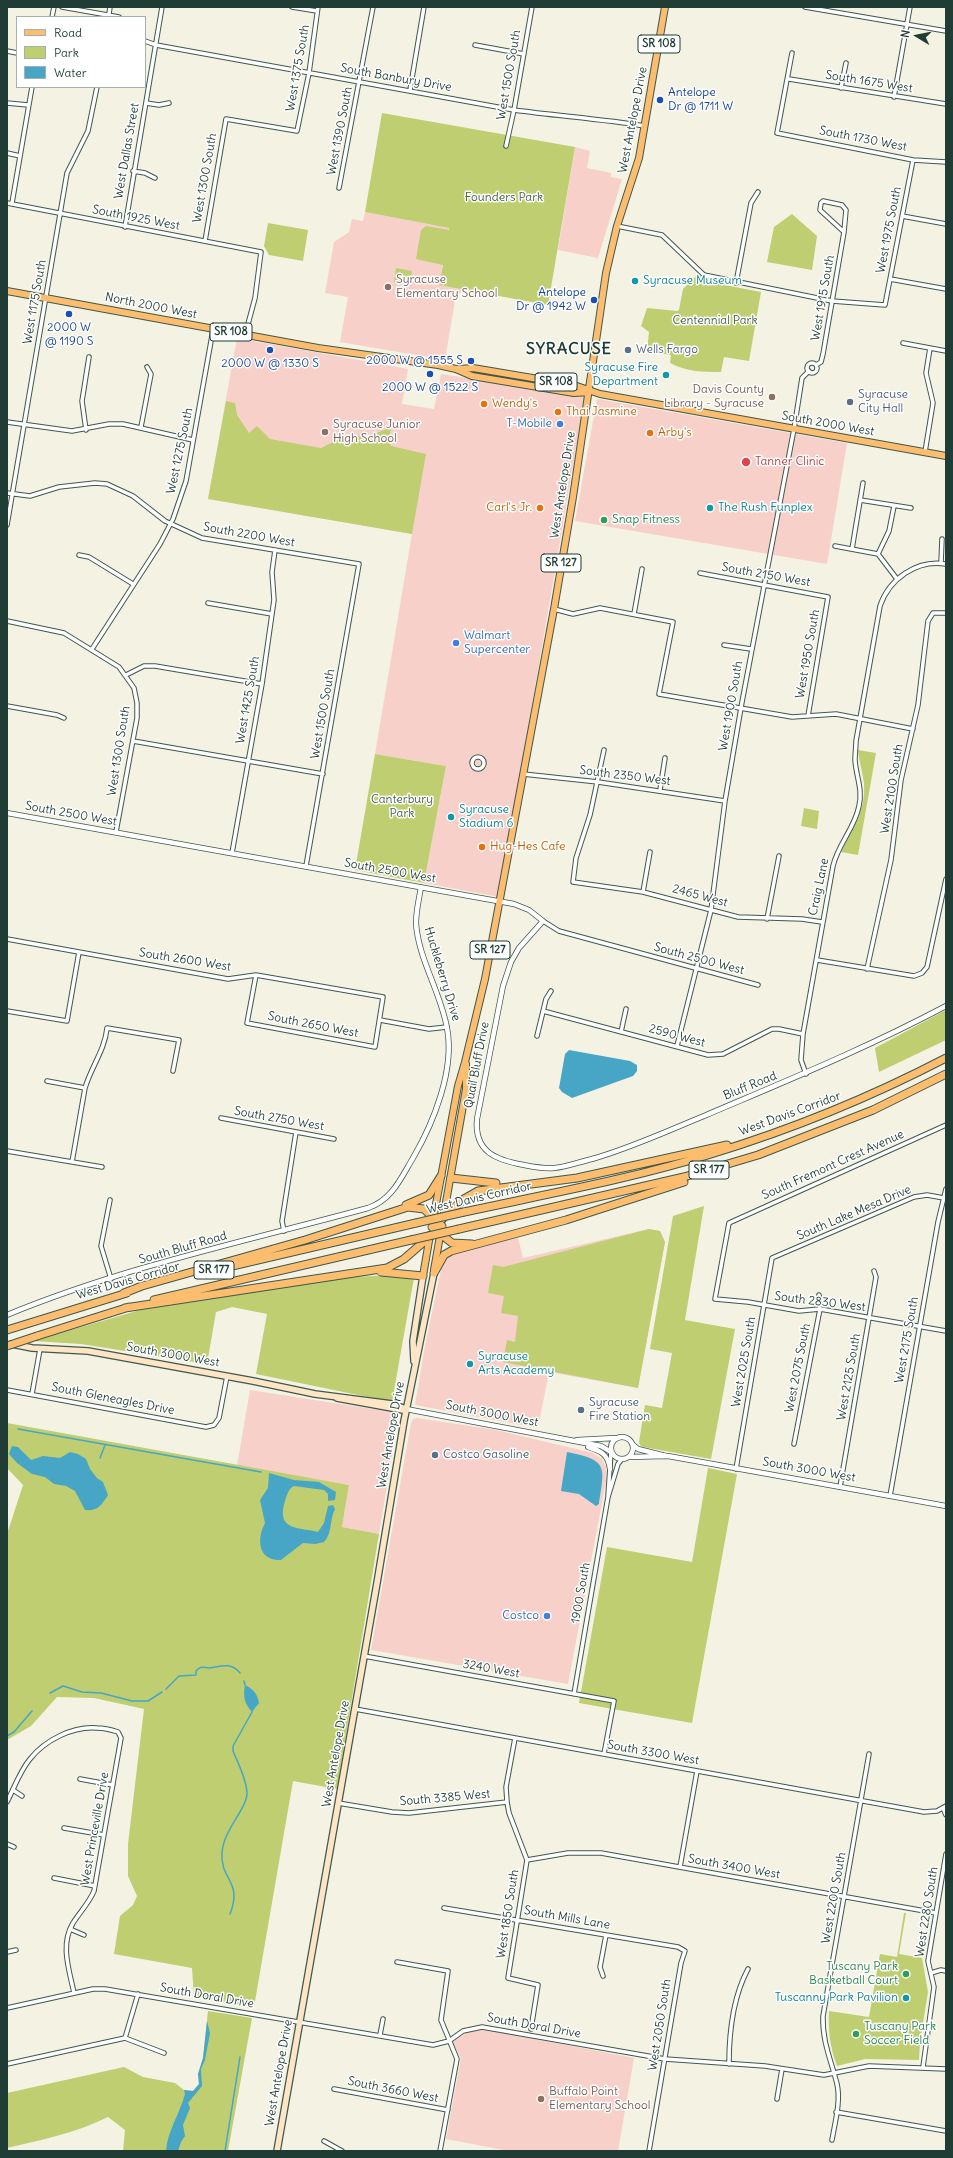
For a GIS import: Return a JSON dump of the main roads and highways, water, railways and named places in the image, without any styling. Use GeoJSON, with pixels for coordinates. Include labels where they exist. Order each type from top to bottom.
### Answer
{"type":"FeatureCollection","features":[{"type":"Feature","properties":{"kind":"highway","name":"West Davis Corridor"},"geometry":{"type":"LineString","coordinates":[[7,1330],[124,1293],[186,1276],[654,1169],[758,1139],[850,1104],[946,1058]]}},
{"type":"Feature","properties":{"kind":"highway","name":"SR 177"},"geometry":{"type":"LineString","coordinates":[[7,1345],[125,1308],[249,1277],[672,1180],[758,1155],[859,1116],[946,1074]]}},
{"type":"Feature","properties":{"kind":"highway"},"geometry":{"type":"LineString","coordinates":[[371,1272],[399,1263],[464,1199],[478,1191],[577,1178],[758,1139]]}},
{"type":"Feature","properties":{"kind":"highway"},"geometry":{"type":"LineString","coordinates":[[434,1273],[448,1252],[472,1244],[595,1211],[740,1164],[758,1155]]}},
{"type":"Feature","properties":{"kind":"highway"},"geometry":{"type":"LineString","coordinates":[[124,1293],[142,1286],[312,1237],[399,1209],[429,1195],[441,1176]]}},
{"type":"Feature","properties":{"kind":"highway"},"geometry":{"type":"LineString","coordinates":[[451,1178],[487,1183],[526,1184]]}},
{"type":"Feature","properties":{"kind":"highway"},"geometry":{"type":"LineString","coordinates":[[399,1209],[418,1207],[456,1245],[472,1244]]}},
{"type":"Feature","properties":{"kind":"highway"},"geometry":{"type":"LineString","coordinates":[[125,1308],[371,1272],[401,1272],[423,1276]]}},
{"type":"Feature","properties":{"kind":"main road","name":"West Antelope Drive"},"geometry":{"type":"LineString","coordinates":[[277,2151],[355,1709],[414,1361],[422,1336],[434,1273],[441,1176],[458,1086],[485,980],[554,609],[589,392],[606,273],[617,226],[639,158],[665,7]]}},
{"type":"Feature","properties":{"kind":"main road","name":"North 2000 West"},"geometry":{"type":"LineString","coordinates":[[7,291],[339,352],[408,360],[456,369],[474,368],[574,385],[589,392]]}},
{"type":"Feature","properties":{"kind":"main road","name":"South 2000 West"},"geometry":{"type":"LineString","coordinates":[[589,392],[946,456]]}},
{"type":"Feature","properties":{"kind":"main road","name":"West Antelope Drive"},"geometry":{"type":"LineString","coordinates":[[414,1361],[413,1341],[423,1276],[451,1178],[466,1089],[465,1062]]}},
{"type":"Feature","properties":{"kind":"main road","name":"South 3000 West"},"geometry":{"type":"LineString","coordinates":[[7,1345],[40,1349],[83,1351],[227,1376],[391,1409],[406,1409]]}},
{"type":"Feature","properties":{"kind":"water"},"geometry":{"type":"Polygon","coordinates":[[[569,1050],[630,1061],[637,1065],[637,1071],[633,1076],[572,1098],[562,1092],[559,1088],[565,1054],[569,1050]]]}},
{"type":"Feature","properties":{"kind":"water"},"geometry":{"type":"Polygon","coordinates":[[[12,1446],[18,1447],[31,1460],[43,1456],[60,1458],[70,1452],[78,1454],[86,1459],[90,1469],[97,1478],[103,1482],[108,1495],[96,1509],[85,1510],[75,1491],[66,1486],[54,1484],[45,1477],[32,1474],[17,1463],[9,1454],[12,1446]]]}},
{"type":"Feature","properties":{"kind":"water"},"geometry":{"type":"Polygon","coordinates":[[[567,1452],[590,1458],[597,1462],[601,1467],[602,1481],[599,1504],[596,1506],[579,1494],[561,1491],[567,1452]]]}},
{"type":"Feature","properties":{"kind":"water"},"geometry":{"type":"Polygon","coordinates":[[[269,1473],[294,1480],[319,1482],[336,1492],[335,1500],[328,1501],[328,1494],[324,1490],[294,1486],[289,1490],[285,1501],[283,1511],[284,1518],[287,1523],[297,1528],[318,1532],[324,1523],[328,1506],[333,1505],[335,1509],[330,1530],[324,1542],[315,1544],[303,1543],[281,1560],[267,1557],[263,1553],[260,1542],[262,1529],[265,1523],[260,1500],[268,1488],[269,1473]]]}},
{"type":"Feature","properties":{"kind":"water"},"geometry":{"type":"Polygon","coordinates":[[[245,1685],[255,1692],[259,1703],[252,1712],[247,1706],[245,1699],[245,1685]]]}},
{"type":"Feature","properties":{"kind":"water"},"geometry":{"type":"Polygon","coordinates":[[[207,2021],[210,2033],[205,2060],[201,2069],[202,2086],[188,2103],[190,2108],[183,2125],[185,2136],[178,2151],[166,2151],[171,2130],[183,2101],[185,2094],[184,2090],[193,2091],[199,2084],[198,2074],[203,2058],[207,2021]]]}},
{"type":"Feature","properties":{"kind":"waterway"},"geometry":{"type":"LineString","coordinates":[[18,1429],[261,1472]]}},
{"type":"Feature","properties":{"kind":"waterway"},"geometry":{"type":"LineString","coordinates":[[100,1458],[105,1445]]}},
{"type":"Feature","properties":{"kind":"waterway"},"geometry":{"type":"LineString","coordinates":[[166,1689],[179,1676],[196,1675],[196,1671],[201,1667],[210,1668],[230,1666],[240,1673]]}},
{"type":"Feature","properties":{"kind":"waterway"},"geometry":{"type":"LineString","coordinates":[[244,1681],[245,1685]]}},
{"type":"Feature","properties":{"kind":"waterway"},"geometry":{"type":"LineString","coordinates":[[50,1693],[63,1686],[82,1692],[101,1693],[132,1701],[148,1701],[162,1692]]}},
{"type":"Feature","properties":{"kind":"waterway"},"geometry":{"type":"LineString","coordinates":[[7,1736],[14,1732],[32,1711]]}},
{"type":"Feature","properties":{"kind":"waterway"},"geometry":{"type":"LineString","coordinates":[[230,1914],[234,1894],[233,1887],[222,1862],[223,1844],[244,1805],[247,1792],[243,1776],[233,1751],[233,1746],[252,1712]]}},
{"type":"Feature","properties":{"kind":"waterway"},"geometry":{"type":"LineString","coordinates":[[225,2151],[240,2057]]}},
{"type":"Feature","properties":{"kind":"place","name":"Antelope Dr @ 1711 W"},"geometry":{"type":"Point","coordinates":[660,100]}},
{"type":"Feature","properties":{"kind":"place","name":"Syracuse Museum"},"geometry":{"type":"Point","coordinates":[635,281]}},
{"type":"Feature","properties":{"kind":"place","name":"Syracuse Elementary School"},"geometry":{"type":"Point","coordinates":[388,287]}},
{"type":"Feature","properties":{"kind":"place","name":"Antelope Dr @ 1942 W"},"geometry":{"type":"Point","coordinates":[594,300]}},
{"type":"Feature","properties":{"kind":"place","name":"2000 W @ 1190 S"},"geometry":{"type":"Point","coordinates":[69,314]}},
{"type":"Feature","properties":{"kind":"place","name":"2000 W @ 1330 S"},"geometry":{"type":"Point","coordinates":[270,350]}},
{"type":"Feature","properties":{"kind":"place","name":"Wells Fargo"},"geometry":{"type":"Point","coordinates":[628,350]}},
{"type":"Feature","properties":{"kind":"place","name":"2000 W @ 1555 S"},"geometry":{"type":"Point","coordinates":[471,361]}},
{"type":"Feature","properties":{"kind":"place","name":"2000 W @ 1522 S"},"geometry":{"type":"Point","coordinates":[430,374]}},
{"type":"Feature","properties":{"kind":"place","name":"Syracuse Fire Department"},"geometry":{"type":"Point","coordinates":[666,375]}},
{"type":"Feature","properties":{"kind":"place","name":"Davis County Library - Syracuse"},"geometry":{"type":"Point","coordinates":[772,397]}},
{"type":"Feature","properties":{"kind":"place","name":"Syracuse City Hall"},"geometry":{"type":"Point","coordinates":[850,402]}},
{"type":"Feature","properties":{"kind":"place","name":"Wendy's"},"geometry":{"type":"Point","coordinates":[484,404]}},
{"type":"Feature","properties":{"kind":"place","name":"Thai Jasmine"},"geometry":{"type":"Point","coordinates":[558,412]}},
{"type":"Feature","properties":{"kind":"place","name":"T-Mobile"},"geometry":{"type":"Point","coordinates":[560,424]}},
{"type":"Feature","properties":{"kind":"place","name":"Syracuse Junior High School"},"geometry":{"type":"Point","coordinates":[325,432]}},
{"type":"Feature","properties":{"kind":"place","name":"Arby's"},"geometry":{"type":"Point","coordinates":[650,433]}},
{"type":"Feature","properties":{"kind":"place","name":"Tanner Clinic"},"geometry":{"type":"Point","coordinates":[746,462]}},
{"type":"Feature","properties":{"kind":"place","name":"Carl's Jr."},"geometry":{"type":"Point","coordinates":[540,508]}},
{"type":"Feature","properties":{"kind":"place","name":"The Rush Funplex"},"geometry":{"type":"Point","coordinates":[710,508]}},
{"type":"Feature","properties":{"kind":"place","name":"Snap Fitness"},"geometry":{"type":"Point","coordinates":[604,520]}},
{"type":"Feature","properties":{"kind":"place","name":"Walmart Supercenter"},"geometry":{"type":"Point","coordinates":[456,643]}},
{"type":"Feature","properties":{"kind":"place","name":"Syracuse Stadium 6"},"geometry":{"type":"Point","coordinates":[451,817]}},
{"type":"Feature","properties":{"kind":"place","name":"Hug-Hes Cafe"},"geometry":{"type":"Point","coordinates":[482,847]}},
{"type":"Feature","properties":{"kind":"place","name":"Syracuse Arts Academy"},"geometry":{"type":"Point","coordinates":[470,1364]}},
{"type":"Feature","properties":{"kind":"place","name":"Syracuse Fire Station"},"geometry":{"type":"Point","coordinates":[581,1410]}},
{"type":"Feature","properties":{"kind":"place","name":"Costco Gasoline"},"geometry":{"type":"Point","coordinates":[435,1455]}},
{"type":"Feature","properties":{"kind":"place","name":"Costco"},"geometry":{"type":"Point","coordinates":[547,1616]}},
{"type":"Feature","properties":{"kind":"place","name":"Tuscany Park Basketball Court"},"geometry":{"type":"Point","coordinates":[906,1974]}},
{"type":"Feature","properties":{"kind":"place","name":"Tuscanny Park Pavilion"},"geometry":{"type":"Point","coordinates":[906,1998]}},
{"type":"Feature","properties":{"kind":"place","name":"Tuscany Park Soccer Field"},"geometry":{"type":"Point","coordinates":[856,2034]}},
{"type":"Feature","properties":{"kind":"place","name":"Buffalo Point Elementary School"},"geometry":{"type":"Point","coordinates":[541,2099]}},
{"type":"Feature","properties":{"kind":"district","name":"SYRACUSE"},"geometry":{"type":"Point","coordinates":[569,349]}},
{"type":"Feature","properties":{"kind":"park label","name":"Founders Park"},"geometry":{"type":"Point","coordinates":[504,198]}},
{"type":"Feature","properties":{"kind":"park label","name":"Centennial Park"},"geometry":{"type":"Point","coordinates":[715,321]}},
{"type":"Feature","properties":{"kind":"park label","name":"Canterbury Park"},"geometry":{"type":"Point","coordinates":[402,807]}}]}
